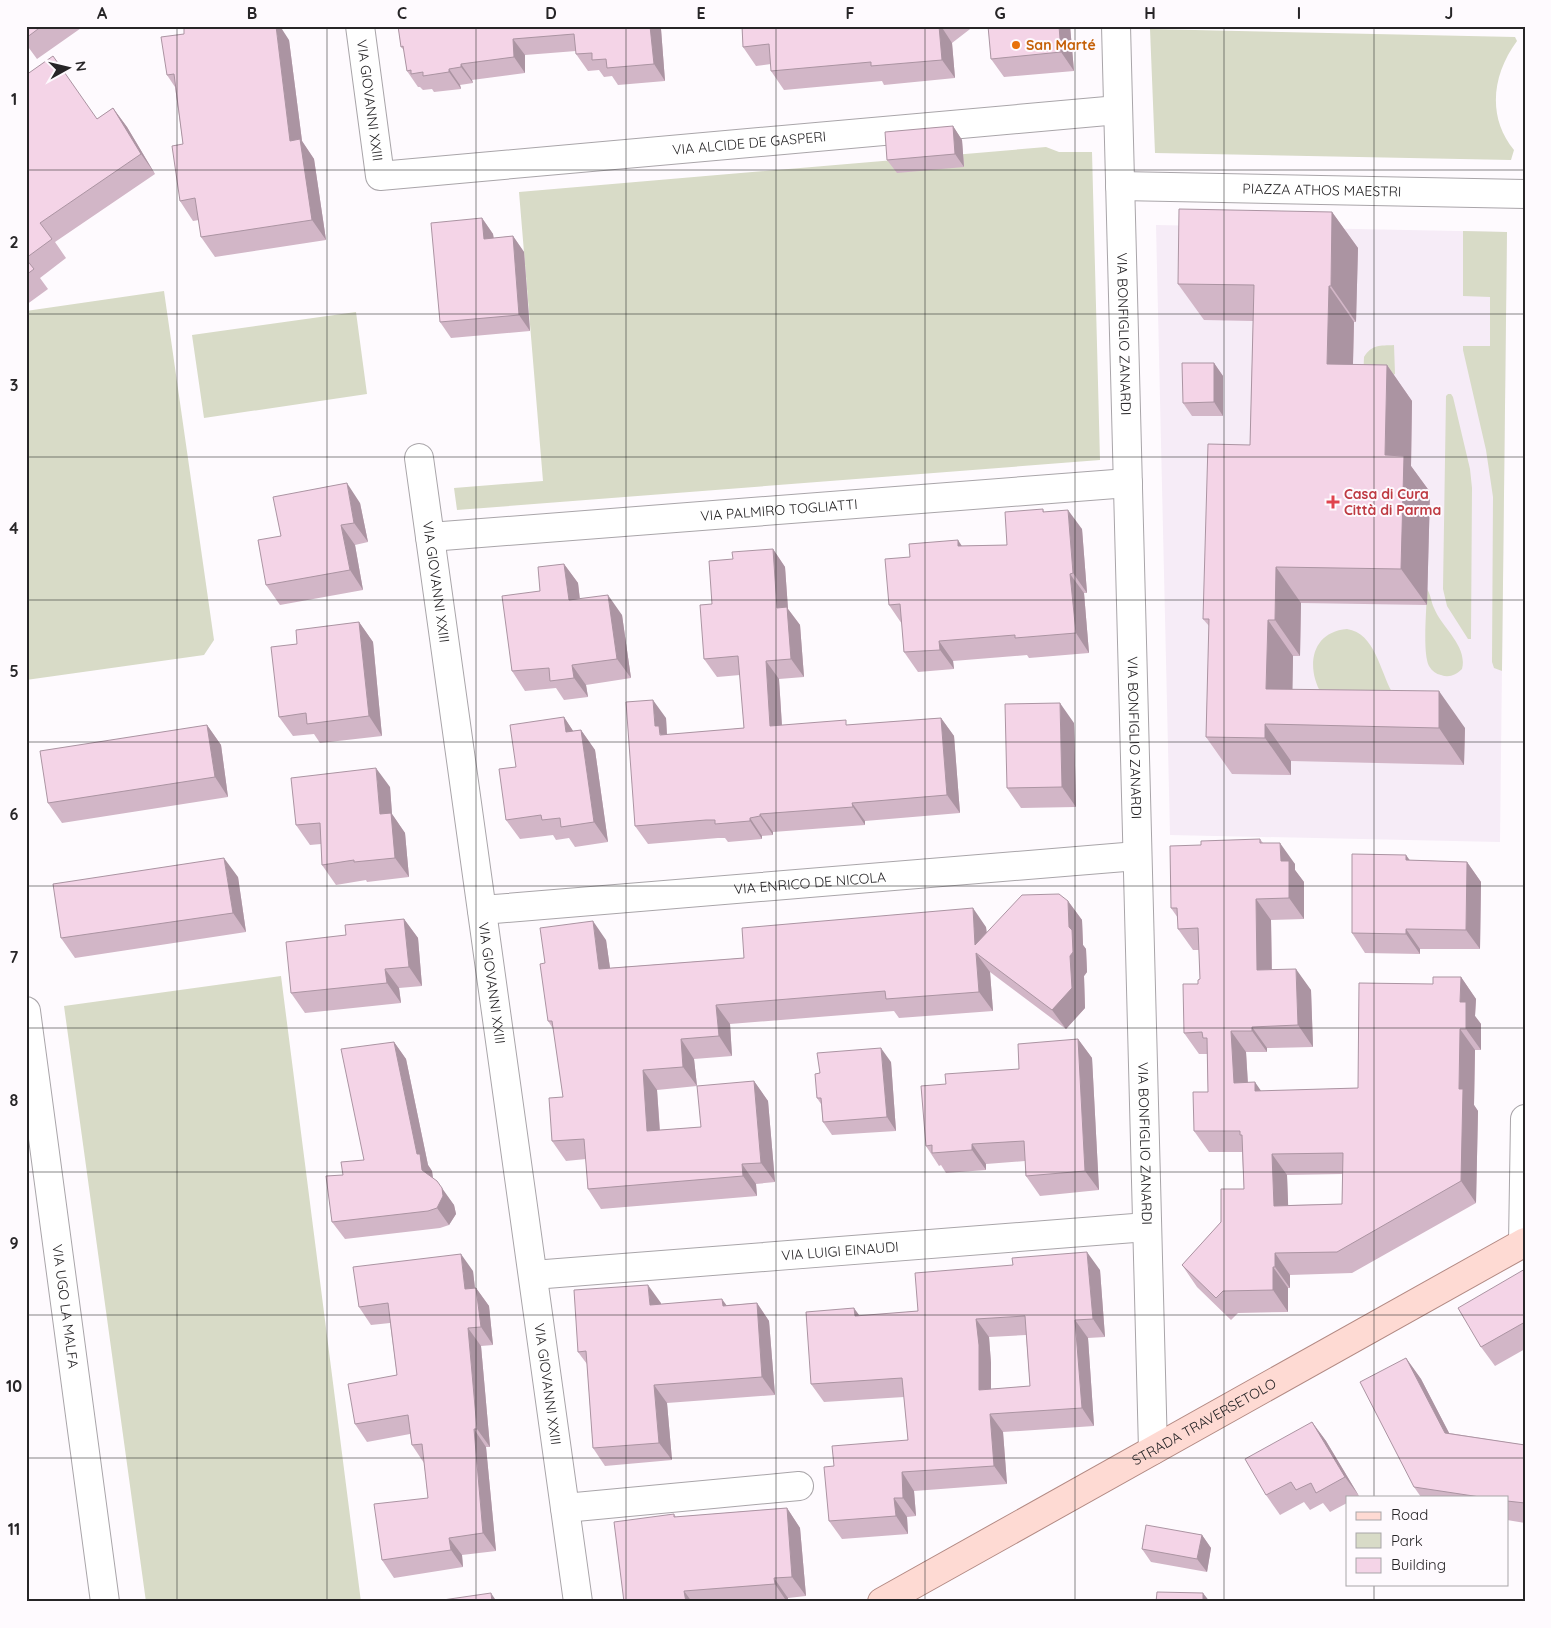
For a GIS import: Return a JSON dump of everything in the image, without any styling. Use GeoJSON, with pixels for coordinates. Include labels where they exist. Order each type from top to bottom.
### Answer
{"type":"FeatureCollection","features":[{"type":"Feature","properties":{"kind":"main road","name":"STRADA TRAVERSETOLO"},"geometry":{"type":"LineString","coordinates":[[882,1602],[1524,1242]]}},
{"type":"Feature","properties":{"kind":"street","name":"VIA GIOVANNI XXIII"},"geometry":{"type":"LineString","coordinates":[[360,26],[380,176]]}},
{"type":"Feature","properties":{"kind":"street","name":"VIA BONFIGLIO ZANARDI"},"geometry":{"type":"LineString","coordinates":[[1116,26],[1153,1450]]}},
{"type":"Feature","properties":{"kind":"street","name":"VIA ALCIDE DE GASPERI"},"geometry":{"type":"LineString","coordinates":[[380,176],[1118,110]]}},
{"type":"Feature","properties":{"kind":"street","name":"PIAZZA ATHOS MAESTRI"},"geometry":{"type":"LineString","coordinates":[[1120,186],[1525,194]]}},
{"type":"Feature","properties":{"kind":"street","name":"VIA GIOVANNI XXIII"},"geometry":{"type":"LineString","coordinates":[[419,458],[578,1602]]}},
{"type":"Feature","properties":{"kind":"street","name":"VIA PALMIRO TOGLIATTI"},"geometry":{"type":"LineString","coordinates":[[430,537],[1128,483]]}},
{"type":"Feature","properties":{"kind":"street","name":"VIA ENRICO DE NICOLA"},"geometry":{"type":"LineString","coordinates":[[482,910],[1137,856]]}},
{"type":"Feature","properties":{"kind":"street","name":"VIA UGO LA MALFA"},"geometry":{"type":"LineString","coordinates":[[26,1011],[105,1602]]}},
{"type":"Feature","properties":{"kind":"street"},"geometry":{"type":"LineString","coordinates":[[1524,1242],[1525,1119]]}},
{"type":"Feature","properties":{"kind":"street","name":"VIA LUIGI EINAUDI"},"geometry":{"type":"LineString","coordinates":[[532,1275],[1147,1227]]}},
{"type":"Feature","properties":{"kind":"street"},"geometry":{"type":"LineString","coordinates":[[565,1508],[799,1486]]}},
{"type":"Feature","properties":{"kind":"shaded area","name":"Casa di Cura Città di Parma"},"geometry":{"type":"Polygon","coordinates":[[[1156,225],[1507,232],[1500,842],[1170,835],[1156,225]]]}},
{"type":"Feature","properties":{"kind":"green space"},"geometry":{"type":"Polygon","coordinates":[[[1150,29],[1515,37],[1517,41],[1502,68],[1496,96],[1496,110],[1500,124],[1505,137],[1514,150],[1511,160],[1155,153],[1150,29]]]}},
{"type":"Feature","properties":{"kind":"green space"},"geometry":{"type":"Polygon","coordinates":[[[1046,147],[1059,152],[1092,152],[1100,460],[457,510],[454,488],[543,481],[519,192],[1046,147]]]}},
{"type":"Feature","properties":{"kind":"green space"},"geometry":{"type":"Polygon","coordinates":[[[1463,231],[1507,232],[1502,671],[1494,668],[1492,662],[1493,497],[1486,450],[1463,350],[1463,346],[1490,346],[1490,297],[1463,296],[1463,231]]]}},
{"type":"Feature","properties":{"kind":"green space"},"geometry":{"type":"Polygon","coordinates":[[[164,291],[214,640],[204,655],[26,680],[26,311],[164,291]]]}},
{"type":"Feature","properties":{"kind":"green space"},"geometry":{"type":"Polygon","coordinates":[[[356,312],[367,394],[204,418],[192,335],[356,312]]]}},
{"type":"Feature","properties":{"kind":"green space"},"geometry":{"type":"Polygon","coordinates":[[[1394,345],[1395,374],[1371,385],[1361,434],[1364,357],[1373,348],[1394,345]]]}},
{"type":"Feature","properties":{"kind":"green space"},"geometry":{"type":"Polygon","coordinates":[[[1451,394],[1453,397],[1470,469],[1472,488],[1471,639],[1468,639],[1447,606],[1443,589],[1446,396],[1451,394]]]}},
{"type":"Feature","properties":{"kind":"green space"},"geometry":{"type":"Polygon","coordinates":[[[1427,589],[1433,606],[1458,645],[1461,653],[1462,669],[1452,675],[1444,676],[1436,673],[1429,666],[1425,640],[1427,589]]]}},
{"type":"Feature","properties":{"kind":"green space"},"geometry":{"type":"Polygon","coordinates":[[[1347,629],[1356,632],[1370,645],[1376,654],[1392,692],[1321,693],[1316,683],[1314,672],[1315,652],[1319,644],[1326,637],[1347,629]]]}},
{"type":"Feature","properties":{"kind":"green space"},"geometry":{"type":"Polygon","coordinates":[[[281,976],[361,1602],[146,1602],[64,1006],[281,976]]]}},
{"type":"Feature","properties":{"kind":"building"},"geometry":{"type":"Polygon","coordinates":[[[26,26],[42,26],[26,38],[26,26]]]}},
{"type":"Feature","properties":{"kind":"building"},"geometry":{"type":"Polygon","coordinates":[[[276,26],[290,141],[300,139],[312,220],[201,237],[195,198],[180,201],[172,146],[183,144],[174,74],[167,75],[161,37],[184,34],[184,27],[276,26]]]}},
{"type":"Feature","properties":{"kind":"building"},"geometry":{"type":"Polygon","coordinates":[[[398,26],[650,26],[654,64],[607,68],[606,59],[592,60],[592,53],[576,54],[574,34],[513,39],[514,57],[461,64],[461,67],[449,69],[449,72],[423,76],[423,72],[411,74],[411,70],[407,71],[398,26]]]}},
{"type":"Feature","properties":{"kind":"building"},"geometry":{"type":"Polygon","coordinates":[[[742,26],[939,26],[942,60],[871,66],[871,62],[771,71],[769,44],[743,47],[742,26]]]}},
{"type":"Feature","properties":{"kind":"building"},"geometry":{"type":"Polygon","coordinates":[[[988,26],[1059,26],[1061,52],[991,59],[988,26]]]}},
{"type":"Feature","properties":{"kind":"building"},"geometry":{"type":"Polygon","coordinates":[[[53,56],[97,119],[113,108],[141,154],[40,223],[52,239],[26,258],[26,75],[53,56]]]}},
{"type":"Feature","properties":{"kind":"building"},"geometry":{"type":"Polygon","coordinates":[[[953,126],[955,154],[887,160],[885,132],[953,126]]]}},
{"type":"Feature","properties":{"kind":"building"},"geometry":{"type":"Polygon","coordinates":[[[1179,209],[1332,212],[1327,364],[1387,365],[1385,455],[1404,456],[1401,569],[1276,567],[1275,620],[1268,620],[1266,689],[1439,691],[1439,728],[1265,724],[1265,738],[1206,737],[1209,619],[1203,619],[1208,444],[1250,445],[1254,285],[1178,284],[1179,209]]]}},
{"type":"Feature","properties":{"kind":"building"},"geometry":{"type":"Polygon","coordinates":[[[482,218],[484,239],[513,236],[519,315],[440,322],[431,223],[482,218]]]}},
{"type":"Feature","properties":{"kind":"building"},"geometry":{"type":"Polygon","coordinates":[[[26,259],[34,269],[26,275],[26,259]]]}},
{"type":"Feature","properties":{"kind":"building"},"geometry":{"type":"Polygon","coordinates":[[[1182,363],[1214,363],[1214,402],[1183,403],[1182,363]]]}},
{"type":"Feature","properties":{"kind":"building"},"geometry":{"type":"Polygon","coordinates":[[[347,483],[354,523],[341,525],[350,570],[266,585],[258,540],[281,536],[273,497],[347,483]]]}},
{"type":"Feature","properties":{"kind":"building"},"geometry":{"type":"Polygon","coordinates":[[[1043,509],[1043,512],[1068,510],[1073,573],[1070,574],[1076,633],[1015,638],[1015,635],[939,641],[940,650],[904,652],[900,604],[889,605],[885,559],[910,557],[909,544],[958,540],[958,546],[1007,545],[1005,512],[1043,509]]]}},
{"type":"Feature","properties":{"kind":"building"},"geometry":{"type":"Polygon","coordinates":[[[773,549],[777,608],[787,607],[791,659],[766,661],[770,726],[846,720],[846,725],[941,718],[947,795],[852,803],[853,807],[760,814],[760,816],[750,818],[750,821],[715,824],[715,820],[706,820],[635,826],[626,702],[653,700],[655,726],[659,726],[660,735],[744,728],[738,656],[704,659],[700,605],[712,604],[709,561],[733,559],[732,552],[773,549]]]}},
{"type":"Feature","properties":{"kind":"building"},"geometry":{"type":"Polygon","coordinates":[[[564,564],[569,600],[608,595],[617,659],[572,665],[574,678],[550,681],[549,668],[512,671],[502,596],[540,591],[538,567],[564,564]]]}},
{"type":"Feature","properties":{"kind":"building"},"geometry":{"type":"Polygon","coordinates":[[[359,622],[369,716],[307,724],[306,713],[279,717],[271,647],[297,644],[296,630],[359,622]]]}},
{"type":"Feature","properties":{"kind":"building"},"geometry":{"type":"Polygon","coordinates":[[[1060,703],[1062,787],[1007,788],[1005,704],[1060,703]]]}},
{"type":"Feature","properties":{"kind":"building"},"geometry":{"type":"Polygon","coordinates":[[[564,717],[566,732],[581,730],[594,822],[561,827],[560,818],[542,820],[541,815],[506,820],[499,769],[516,767],[510,725],[564,717]]]}},
{"type":"Feature","properties":{"kind":"building"},"geometry":{"type":"Polygon","coordinates":[[[207,725],[215,777],[48,803],[40,751],[207,725]]]}},
{"type":"Feature","properties":{"kind":"building"},"geometry":{"type":"Polygon","coordinates":[[[376,768],[380,814],[391,813],[395,858],[354,862],[354,860],[322,865],[320,823],[296,825],[291,778],[376,768]]]}},
{"type":"Feature","properties":{"kind":"building"},"geometry":{"type":"Polygon","coordinates":[[[1260,839],[1260,843],[1280,843],[1281,861],[1289,861],[1289,898],[1256,899],[1257,970],[1296,969],[1298,1025],[1252,1027],[1252,1031],[1231,1031],[1234,1083],[1255,1082],[1255,1091],[1358,1088],[1359,983],[1433,984],[1433,977],[1461,977],[1460,1002],[1466,1002],[1466,1029],[1460,1029],[1459,1089],[1463,1089],[1461,1181],[1337,1252],[1275,1253],[1273,1290],[1223,1291],[1216,1298],[1182,1265],[1221,1222],[1221,1189],[1244,1189],[1242,1135],[1240,1135],[1240,1131],[1194,1131],[1193,1092],[1208,1092],[1207,1038],[1203,1038],[1202,1032],[1184,1033],[1183,984],[1198,984],[1200,979],[1198,928],[1178,929],[1177,908],[1171,908],[1170,846],[1201,845],[1201,841],[1260,839]],[[1343,1153],[1272,1154],[1274,1206],[1342,1204],[1343,1153]]]}},
{"type":"Feature","properties":{"kind":"building"},"geometry":{"type":"Polygon","coordinates":[[[1352,854],[1406,855],[1406,860],[1467,862],[1466,930],[1406,929],[1406,934],[1352,933],[1352,854]]]}},
{"type":"Feature","properties":{"kind":"building"},"geometry":{"type":"Polygon","coordinates":[[[224,858],[233,913],[61,938],[53,884],[224,858]]]}},
{"type":"Feature","properties":{"kind":"building"},"geometry":{"type":"Polygon","coordinates":[[[1059,894],[1068,901],[1069,927],[1072,930],[1073,952],[1070,956],[1072,988],[1052,1010],[976,953],[979,992],[886,999],[885,991],[716,1005],[719,1036],[681,1039],[683,1067],[643,1070],[647,1131],[701,1127],[697,1086],[754,1081],[761,1163],[742,1164],[743,1176],[588,1189],[584,1139],[552,1141],[549,1098],[563,1097],[552,1021],[548,1021],[540,964],[545,963],[540,928],[593,921],[599,969],[744,958],[742,928],[973,908],[975,945],[1022,895],[1059,894]]]}},
{"type":"Feature","properties":{"kind":"building"},"geometry":{"type":"Polygon","coordinates":[[[404,919],[409,967],[385,969],[387,983],[291,993],[286,942],[346,935],[345,925],[404,919]]]}},
{"type":"Feature","properties":{"kind":"building"},"geometry":{"type":"Polygon","coordinates":[[[1078,1039],[1085,1171],[1026,1176],[1024,1141],[972,1144],[972,1150],[932,1153],[932,1145],[926,1146],[921,1086],[946,1084],[945,1074],[1019,1069],[1018,1044],[1078,1039]]]}},
{"type":"Feature","properties":{"kind":"building"},"geometry":{"type":"Polygon","coordinates":[[[394,1042],[422,1170],[437,1181],[442,1188],[443,1196],[437,1208],[428,1211],[332,1222],[326,1176],[343,1175],[341,1162],[364,1160],[341,1049],[394,1042]]]}},
{"type":"Feature","properties":{"kind":"building"},"geometry":{"type":"Polygon","coordinates":[[[881,1048],[887,1117],[823,1122],[821,1098],[817,1098],[815,1074],[820,1073],[817,1053],[881,1048]]]}},
{"type":"Feature","properties":{"kind":"building"},"geometry":{"type":"Polygon","coordinates":[[[1087,1252],[1093,1319],[1075,1320],[1082,1408],[990,1414],[994,1466],[902,1472],[903,1498],[894,1498],[896,1516],[829,1521],[824,1467],[834,1466],[832,1446],[908,1440],[902,1378],[811,1384],[806,1312],[854,1308],[855,1316],[918,1311],[915,1273],[1013,1265],[1012,1258],[1087,1252]],[[1025,1316],[976,1319],[979,1345],[979,1390],[1030,1386],[1025,1316]]]}},
{"type":"Feature","properties":{"kind":"building"},"geometry":{"type":"Polygon","coordinates":[[[461,1254],[465,1289],[476,1288],[481,1327],[468,1328],[477,1429],[474,1429],[483,1533],[449,1538],[451,1550],[382,1560],[374,1504],[428,1498],[422,1444],[412,1445],[408,1415],[355,1424],[348,1384],[397,1375],[388,1303],[359,1307],[353,1267],[461,1254]]]}},
{"type":"Feature","properties":{"kind":"building"},"geometry":{"type":"Polygon","coordinates":[[[1525,1269],[1525,1322],[1481,1347],[1458,1308],[1525,1269]]]}},
{"type":"Feature","properties":{"kind":"building"},"geometry":{"type":"Polygon","coordinates":[[[648,1285],[650,1305],[722,1299],[723,1306],[757,1303],[762,1377],[654,1385],[659,1443],[593,1448],[586,1351],[578,1352],[574,1290],[648,1285]]]}},
{"type":"Feature","properties":{"kind":"building"},"geometry":{"type":"Polygon","coordinates":[[[1406,1358],[1445,1433],[1525,1445],[1525,1503],[1508,1501],[1508,1496],[1473,1496],[1414,1487],[1360,1382],[1406,1358]]]}},
{"type":"Feature","properties":{"kind":"building"},"geometry":{"type":"Polygon","coordinates":[[[1312,1422],[1345,1477],[1316,1493],[1311,1483],[1296,1490],[1291,1482],[1266,1495],[1245,1459],[1312,1422]]]}},
{"type":"Feature","properties":{"kind":"building"},"geometry":{"type":"Polygon","coordinates":[[[787,1508],[792,1577],[774,1578],[775,1584],[684,1591],[686,1602],[624,1602],[614,1522],[674,1514],[674,1517],[787,1508]]]}},
{"type":"Feature","properties":{"kind":"building"},"geometry":{"type":"Polygon","coordinates":[[[1146,1525],[1202,1535],[1197,1559],[1142,1549],[1146,1525]]]}},
{"type":"Feature","properties":{"kind":"building"},"geometry":{"type":"Polygon","coordinates":[[[1157,1592],[1203,1593],[1203,1602],[1156,1602],[1157,1592]]]}},
{"type":"Feature","properties":{"kind":"building"},"geometry":{"type":"Polygon","coordinates":[[[491,1593],[492,1602],[429,1602],[491,1593]]]}},
{"type":"Feature","properties":{"kind":"place","name":"San Marté"},"geometry":{"type":"Point","coordinates":[1016,45]}},
{"type":"Feature","properties":{"kind":"place","name":"Casa di Cura Città di Parma"},"geometry":{"type":"Point","coordinates":[1333,502]}}]}
